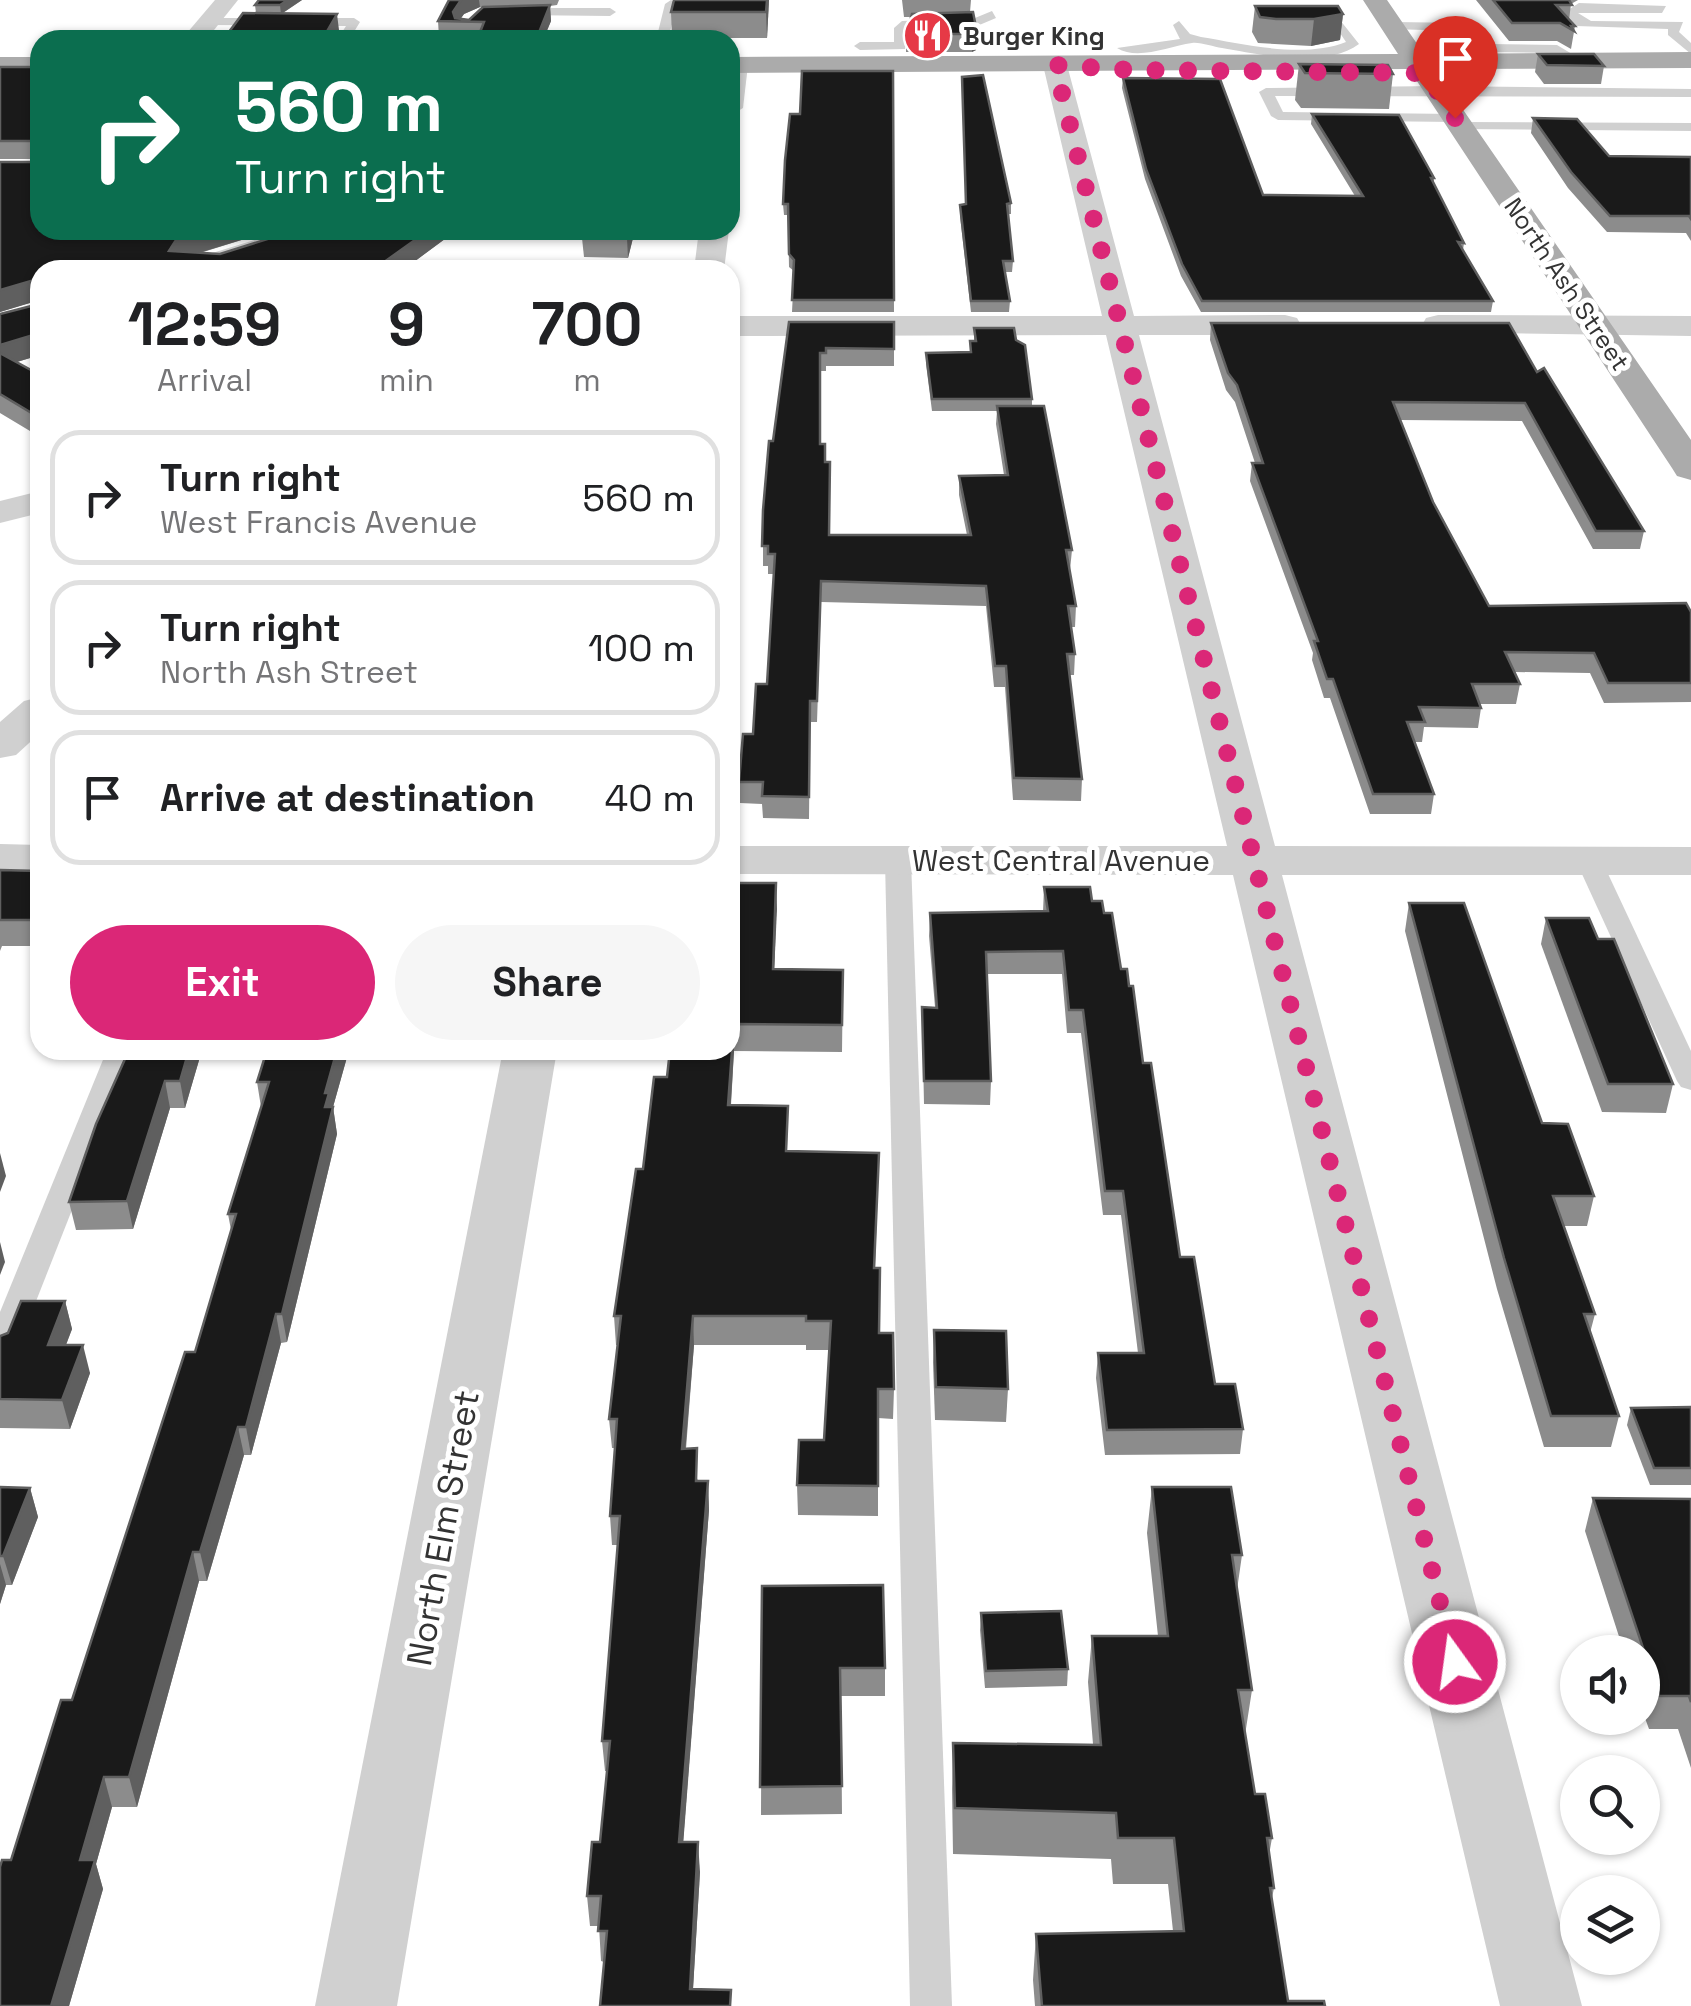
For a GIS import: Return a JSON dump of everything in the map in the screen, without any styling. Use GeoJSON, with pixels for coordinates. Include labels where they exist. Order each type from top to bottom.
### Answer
{"type":"FeatureCollection","features":[{"type":"Feature","properties":{"kind":"main road","name":"North Ash Street"},"geometry":{"type":"LineString","coordinates":[[1385,14],[1691,468]]}},
{"type":"Feature","properties":{"kind":"main road"},"geometry":{"type":"LineString","coordinates":[[1055,65],[1123,49],[1439,93],[1576,60],[1691,60]]}},
{"type":"Feature","properties":{"kind":"main road"},"geometry":{"type":"LineString","coordinates":[[0,65],[30,65]]}},
{"type":"Feature","properties":{"kind":"main road"},"geometry":{"type":"LineString","coordinates":[[740,65],[1055,65],[1439,93],[1691,74]]}},
{"type":"Feature","properties":{"kind":"street"},"geometry":{"type":"LineString","coordinates":[[202,30],[227,0]]}},
{"type":"Feature","properties":{"kind":"street"},"geometry":{"type":"LineString","coordinates":[[1055,65],[1542,2006]]}},
{"type":"Feature","properties":{"kind":"street"},"geometry":{"type":"LineString","coordinates":[[223,260],[286,240]]}},
{"type":"Feature","properties":{"kind":"street"},"geometry":{"type":"LineString","coordinates":[[740,326],[1320,326]]}},
{"type":"Feature","properties":{"kind":"street"},"geometry":{"type":"LineString","coordinates":[[1400,326],[1691,326]]}},
{"type":"Feature","properties":{"kind":"street"},"geometry":{"type":"LineString","coordinates":[[0,512],[30,504]]}},
{"type":"Feature","properties":{"kind":"street"},"geometry":{"type":"LineString","coordinates":[[0,745],[30,719]]}},
{"type":"Feature","properties":{"kind":"street"},"geometry":{"type":"LineString","coordinates":[[0,858],[30,858]]}},
{"type":"Feature","properties":{"kind":"street","name":"West Central Avenue"},"geometry":{"type":"LineString","coordinates":[[740,860],[1691,861]]}},
{"type":"Feature","properties":{"kind":"street","name":"North Elm Street"},"geometry":{"type":"LineString","coordinates":[[356,2006],[528,1060]]}},
{"type":"Feature","properties":{"kind":"lane"},"geometry":{"type":"LineString","coordinates":[[1582,0],[1585,4],[1555,6],[1571,25],[1601,29],[1627,60]]}},
{"type":"Feature","properties":{"kind":"lane"},"geometry":{"type":"LineString","coordinates":[[664,30],[671,4]]}},
{"type":"Feature","properties":{"kind":"lane"},"geometry":{"type":"LineString","coordinates":[[1663,6],[1679,25],[1591,25],[1580,23],[1571,12],[1579,8],[1663,6]]}},
{"type":"Feature","properties":{"kind":"lane"},"geometry":{"type":"LineString","coordinates":[[496,13],[610,12]]}},
{"type":"Feature","properties":{"kind":"lane"},"geometry":{"type":"LineString","coordinates":[[1385,14],[1455,16]]}},
{"type":"Feature","properties":{"kind":"lane"},"geometry":{"type":"LineString","coordinates":[[1385,14],[1468,27],[1484,48],[1556,49],[1576,60]]}},
{"type":"Feature","properties":{"kind":"lane"},"geometry":{"type":"LineString","coordinates":[[860,46],[900,46],[900,28],[906,24],[977,22],[992,15]]}},
{"type":"Feature","properties":{"kind":"lane"},"geometry":{"type":"LineString","coordinates":[[206,30],[249,22],[263,30]]}},
{"type":"Feature","properties":{"kind":"lane"},"geometry":{"type":"LineString","coordinates":[[243,30],[249,22]]}},
{"type":"Feature","properties":{"kind":"lane"},"geometry":{"type":"LineString","coordinates":[[275,30],[354,22],[350,30]]}},
{"type":"Feature","properties":{"kind":"lane"},"geometry":{"type":"LineString","coordinates":[[1179,25],[1185,37],[1241,50],[1333,50],[1353,44],[1340,24]]}},
{"type":"Feature","properties":{"kind":"lane"},"geometry":{"type":"LineString","coordinates":[[1679,25],[1672,32],[1691,50]]}},
{"type":"Feature","properties":{"kind":"lane"},"geometry":{"type":"LineString","coordinates":[[1123,49],[1167,48],[1192,39]]}},
{"type":"Feature","properties":{"kind":"lane"},"geometry":{"type":"LineString","coordinates":[[1691,93],[1266,92],[1278,116],[1439,93],[1646,125],[1691,127]]}},
{"type":"Feature","properties":{"kind":"lane"},"geometry":{"type":"LineString","coordinates":[[1520,108],[1631,108],[1643,102],[1691,102]]}},
{"type":"Feature","properties":{"kind":"lane"},"geometry":{"type":"LineString","coordinates":[[1631,108],[1646,125]]}},
{"type":"Feature","properties":{"kind":"lane"},"geometry":{"type":"LineString","coordinates":[[898,860],[931,2006]]}},
{"type":"Feature","properties":{"kind":"lane"},"geometry":{"type":"LineString","coordinates":[[1589,861],[1691,1081]]}},
{"type":"Feature","properties":{"kind":"lane"},"geometry":{"type":"LineString","coordinates":[[0,1352],[117,1060]]}},
{"type":"Feature","properties":{"kind":"building"},"geometry":{"type":"Polygon","coordinates":[[[259,0],[288,0],[280,5],[255,5],[259,0]]]}},
{"type":"Feature","properties":{"kind":"building"},"geometry":{"type":"Polygon","coordinates":[[[449,0],[461,0],[453,12],[455,18],[469,20],[483,7],[550,5],[540,30],[481,30],[484,22],[438,21],[449,0]]]}},
{"type":"Feature","properties":{"kind":"building"},"geometry":{"type":"Polygon","coordinates":[[[674,0],[767,0],[766,12],[671,12],[674,0]]]}},
{"type":"Feature","properties":{"kind":"building"},"geometry":{"type":"Polygon","coordinates":[[[1493,0],[1569,0],[1572,5],[1556,5],[1575,26],[1571,26],[1574,31],[1560,23],[1512,23],[1493,0]]]}},
{"type":"Feature","properties":{"kind":"building"},"geometry":{"type":"Polygon","coordinates":[[[1255,6],[1338,6],[1343,14],[1276,19],[1260,17],[1255,6]]]}},
{"type":"Feature","properties":{"kind":"building"},"geometry":{"type":"Polygon","coordinates":[[[973,12],[977,32],[973,34],[906,34],[912,14],[973,12]]]}},
{"type":"Feature","properties":{"kind":"building"},"geometry":{"type":"Polygon","coordinates":[[[243,13],[337,14],[328,30],[230,30],[243,13]]]}},
{"type":"Feature","properties":{"kind":"building"},"geometry":{"type":"Polygon","coordinates":[[[1538,54],[1594,54],[1604,66],[1547,65],[1538,54]]]}},
{"type":"Feature","properties":{"kind":"building"},"geometry":{"type":"Polygon","coordinates":[[[1299,64],[1388,65],[1393,74],[1305,73],[1299,64]]]}},
{"type":"Feature","properties":{"kind":"building"},"geometry":{"type":"Polygon","coordinates":[[[0,67],[30,67],[30,141],[0,141],[0,67]]]}},
{"type":"Feature","properties":{"kind":"building"},"geometry":{"type":"Polygon","coordinates":[[[802,71],[893,71],[894,300],[792,300],[794,260],[789,254],[788,204],[783,204],[790,114],[800,114],[802,71]]]}},
{"type":"Feature","properties":{"kind":"building"},"geometry":{"type":"Polygon","coordinates":[[[983,75],[1011,203],[1007,204],[1013,261],[1003,261],[1010,301],[971,301],[960,205],[966,204],[962,77],[983,75]]]}},
{"type":"Feature","properties":{"kind":"building"},"geometry":{"type":"Polygon","coordinates":[[[1123,78],[1220,79],[1263,195],[1363,196],[1312,114],[1399,115],[1464,243],[1458,242],[1493,301],[1202,301],[1182,264],[1146,169],[1123,78]]]}},
{"type":"Feature","properties":{"kind":"building"},"geometry":{"type":"Polygon","coordinates":[[[1533,118],[1577,119],[1609,156],[1691,157],[1691,219],[1610,216],[1571,172],[1533,118]]]}},
{"type":"Feature","properties":{"kind":"building"},"geometry":{"type":"Polygon","coordinates":[[[0,162],[30,162],[30,240],[176,240],[169,251],[220,254],[264,240],[415,240],[387,260],[30,260],[30,281],[0,290],[0,162]]]}},
{"type":"Feature","properties":{"kind":"building"},"geometry":{"type":"Polygon","coordinates":[[[30,306],[30,336],[0,345],[0,314],[30,306]]]}},
{"type":"Feature","properties":{"kind":"building"},"geometry":{"type":"Polygon","coordinates":[[[789,322],[894,322],[894,349],[826,348],[826,353],[820,353],[820,444],[825,444],[825,462],[830,462],[829,535],[971,535],[959,476],[1008,475],[997,406],[1044,406],[1072,550],[1066,550],[1076,606],[1068,606],[1075,654],[1067,654],[1082,779],[1014,778],[1006,666],[995,666],[986,586],[821,581],[817,701],[810,701],[809,797],[762,796],[763,782],[740,782],[743,734],[753,734],[756,684],[767,684],[775,554],[768,554],[768,546],[762,546],[769,441],[773,441],[789,322]]]}},
{"type":"Feature","properties":{"kind":"building"},"geometry":{"type":"Polygon","coordinates":[[[1211,323],[1509,323],[1537,372],[1544,368],[1644,531],[1596,531],[1525,403],[1393,402],[1433,502],[1489,606],[1686,603],[1691,612],[1691,683],[1608,683],[1594,653],[1505,652],[1520,684],[1472,684],[1481,708],[1419,707],[1425,722],[1407,722],[1434,794],[1373,794],[1333,679],[1327,679],[1314,641],[1318,641],[1252,463],[1263,463],[1211,323]]]}},
{"type":"Feature","properties":{"kind":"building"},"geometry":{"type":"Polygon","coordinates":[[[974,328],[1014,328],[1016,340],[1025,345],[1032,399],[932,399],[926,353],[971,352],[970,341],[976,341],[974,328]]]}},
{"type":"Feature","properties":{"kind":"building"},"geometry":{"type":"Polygon","coordinates":[[[0,353],[30,370],[30,412],[0,394],[0,353]]]}},
{"type":"Feature","properties":{"kind":"building"},"geometry":{"type":"Polygon","coordinates":[[[0,870],[30,871],[30,920],[0,920],[0,870]]]}},
{"type":"Feature","properties":{"kind":"building"},"geometry":{"type":"Polygon","coordinates":[[[740,883],[776,883],[773,969],[843,970],[842,1025],[740,1024],[740,883]]]}},
{"type":"Feature","properties":{"kind":"building"},"geometry":{"type":"Polygon","coordinates":[[[1044,887],[1090,887],[1092,901],[1102,901],[1104,913],[1112,913],[1121,969],[1127,969],[1129,986],[1133,986],[1143,1063],[1151,1063],[1180,1257],[1194,1257],[1215,1384],[1235,1384],[1243,1429],[1107,1430],[1098,1353],[1144,1353],[1123,1191],[1105,1191],[1083,1010],[1069,1010],[1063,951],[986,952],[991,1081],[924,1081],[922,1007],[937,1008],[930,913],[1048,911],[1044,887]]]}},
{"type":"Feature","properties":{"kind":"building"},"geometry":{"type":"Polygon","coordinates":[[[1409,903],[1464,903],[1542,1123],[1568,1124],[1594,1196],[1553,1196],[1595,1314],[1584,1314],[1619,1416],[1551,1416],[1504,1258],[1409,903]]]}},
{"type":"Feature","properties":{"kind":"building"},"geometry":{"type":"Polygon","coordinates":[[[1546,918],[1589,918],[1598,939],[1614,939],[1673,1084],[1608,1084],[1546,918]]]}},
{"type":"Feature","properties":{"kind":"building"},"geometry":{"type":"Polygon","coordinates":[[[125,1060],[186,1060],[180,1081],[165,1081],[127,1201],[69,1202],[96,1124],[125,1060]]]}},
{"type":"Feature","properties":{"kind":"building"},"geometry":{"type":"Polygon","coordinates":[[[264,1060],[334,1060],[325,1093],[329,1093],[325,1107],[333,1107],[282,1314],[276,1314],[246,1427],[238,1427],[200,1552],[193,1552],[129,1777],[104,1777],[80,1860],[95,1860],[51,2006],[0,2006],[0,1867],[2,1860],[11,1860],[61,1700],[72,1700],[185,1352],[195,1352],[236,1214],[228,1214],[269,1082],[257,1082],[264,1060]]]}},
{"type":"Feature","properties":{"kind":"building"},"geometry":{"type":"Polygon","coordinates":[[[669,1060],[731,1060],[728,1105],[788,1106],[786,1151],[879,1153],[874,1268],[880,1268],[879,1333],[893,1333],[894,1389],[878,1389],[878,1486],[797,1485],[799,1440],[824,1440],[831,1321],[806,1321],[806,1316],[693,1316],[682,1449],[697,1448],[696,1481],[708,1481],[679,1842],[698,1842],[690,1989],[731,1990],[730,2006],[600,2006],[607,1931],[598,1931],[601,1896],[587,1896],[592,1842],[600,1842],[610,1741],[602,1741],[620,1516],[610,1516],[617,1419],[609,1419],[621,1316],[614,1316],[636,1169],[643,1169],[654,1077],[667,1077],[669,1060]]]}},
{"type":"Feature","properties":{"kind":"building"},"geometry":{"type":"Polygon","coordinates":[[[21,1301],[65,1301],[48,1345],[83,1345],[62,1400],[0,1399],[0,1336],[8,1333],[21,1301]]]}},
{"type":"Feature","properties":{"kind":"building"},"geometry":{"type":"Polygon","coordinates":[[[934,1330],[1006,1331],[1008,1389],[936,1387],[934,1330]]]}},
{"type":"Feature","properties":{"kind":"building"},"geometry":{"type":"Polygon","coordinates":[[[1691,1407],[1691,1468],[1654,1468],[1631,1408],[1691,1407]]]}},
{"type":"Feature","properties":{"kind":"building"},"geometry":{"type":"Polygon","coordinates":[[[0,1487],[30,1488],[3,1556],[0,1556],[0,1487]]]}},
{"type":"Feature","properties":{"kind":"building"},"geometry":{"type":"Polygon","coordinates":[[[1152,1487],[1231,1487],[1242,1555],[1232,1555],[1252,1690],[1238,1690],[1255,1794],[1265,1794],[1272,1838],[1267,1838],[1274,1888],[1270,1888],[1288,2001],[1324,2001],[1325,2006],[1042,2006],[1036,1934],[1184,1931],[1174,1838],[1118,1838],[1116,1813],[955,1808],[953,1743],[1101,1745],[1092,1636],[1168,1636],[1152,1487]]]}},
{"type":"Feature","properties":{"kind":"building"},"geometry":{"type":"Polygon","coordinates":[[[1593,1498],[1691,1499],[1691,1702],[1689,1696],[1660,1696],[1660,1635],[1639,1635],[1593,1498]]]}},
{"type":"Feature","properties":{"kind":"building"},"geometry":{"type":"Polygon","coordinates":[[[883,1585],[885,1668],[840,1668],[842,1786],[760,1787],[762,1586],[883,1585]]]}},
{"type":"Feature","properties":{"kind":"building"},"geometry":{"type":"Polygon","coordinates":[[[1061,1611],[1068,1669],[986,1671],[981,1613],[1061,1611]]]}},
{"type":"Feature","properties":{"kind":"place","name":"Burger King"},"geometry":{"type":"Point","coordinates":[928,36]}},
{"type":"Feature","properties":{"kind":"route"},"geometry":{"type":"LineString","coordinates":[[1455,118],[1426,73],[1132,70],[1055,65],[1455,1662]]}}]}
